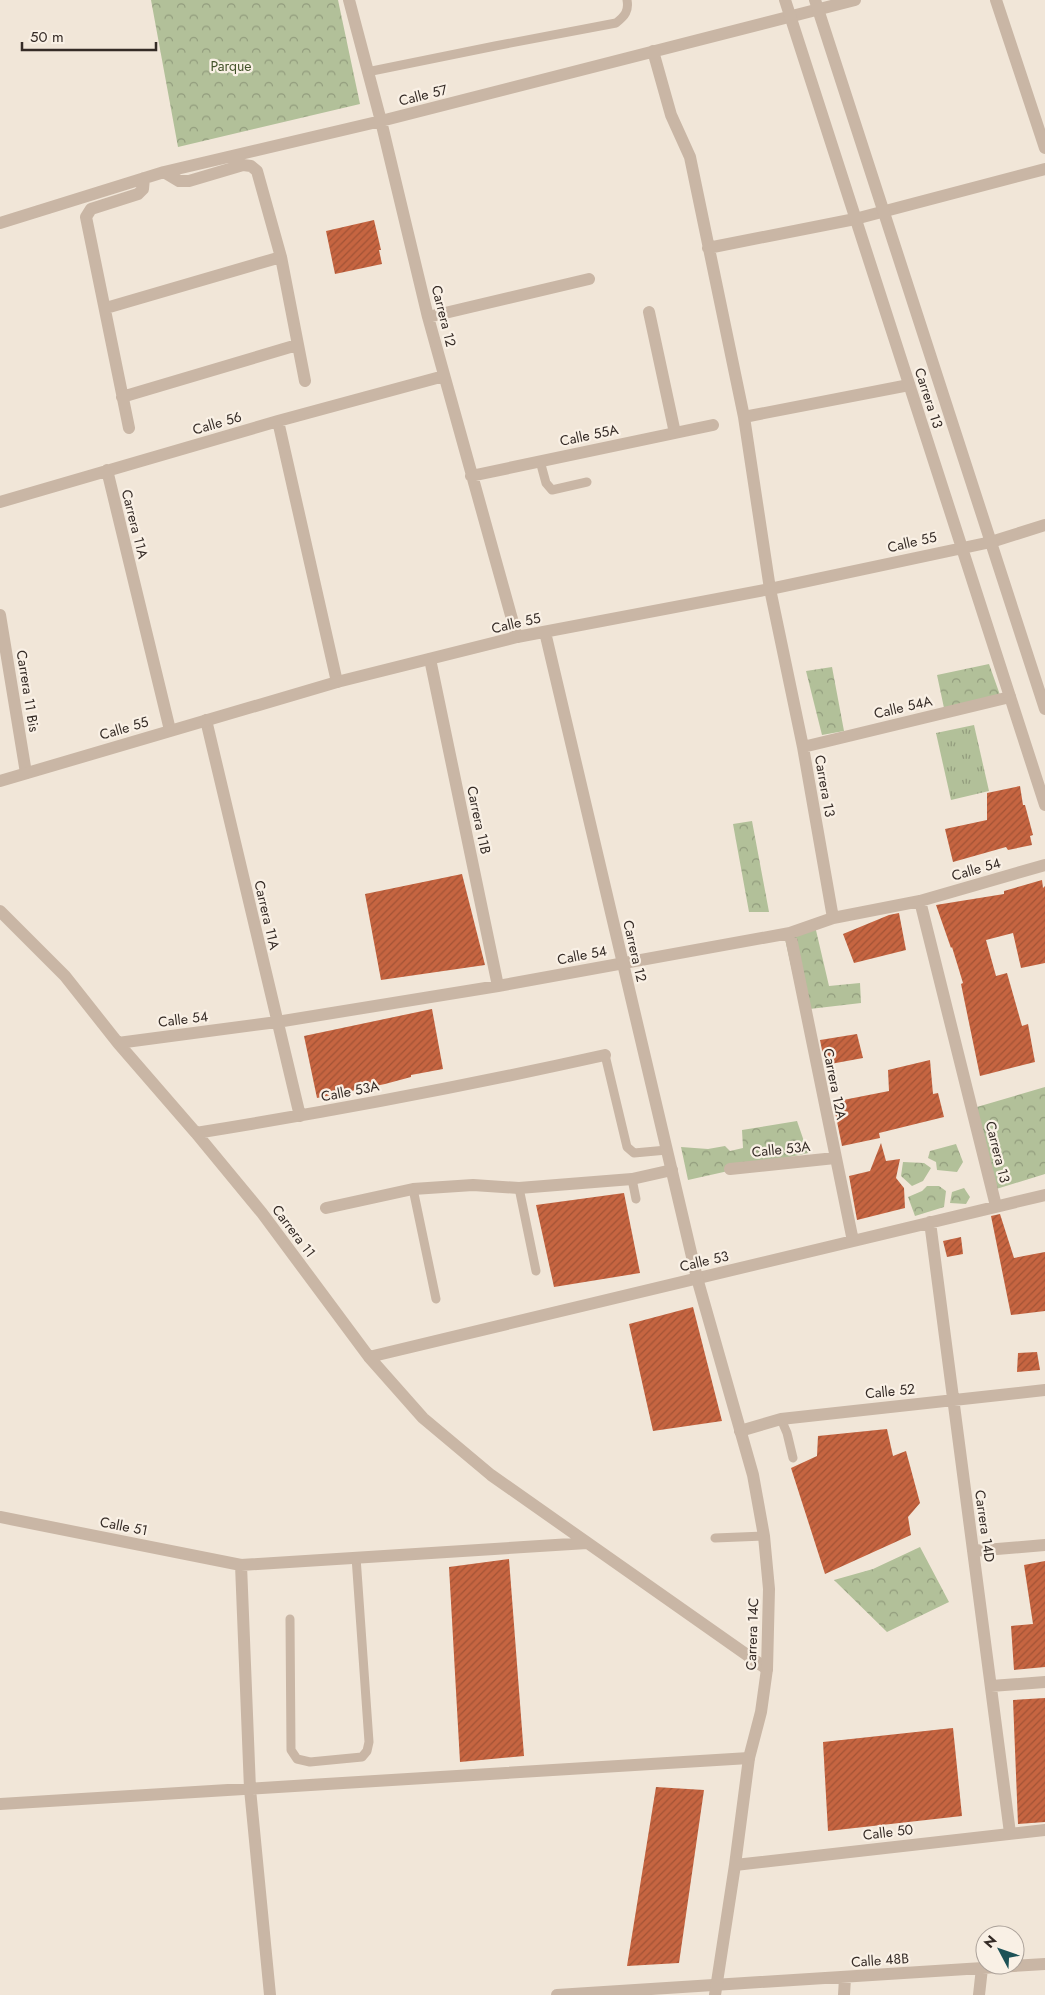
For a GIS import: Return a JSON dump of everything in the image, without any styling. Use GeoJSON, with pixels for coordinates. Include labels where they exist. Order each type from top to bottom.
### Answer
{"type":"FeatureCollection","features":[{"type":"Feature","properties":{"kind":"street","name":"Carrera 12"},"geometry":{"type":"LineString","coordinates":[[349,0],[381,121],[428,317],[517,637]]}},
{"type":"Feature","properties":{"kind":"street","name":"Carrera 13"},"geometry":{"type":"LineString","coordinates":[[785,0],[1045,805]]}},
{"type":"Feature","properties":{"kind":"street","name":"Calle 57"},"geometry":{"type":"LineString","coordinates":[[0,223],[164,172],[381,121],[791,16],[816,5],[855,0]]}},
{"type":"Feature","properties":{"kind":"street"},"geometry":{"type":"LineString","coordinates":[[996,0],[1045,148]]}},
{"type":"Feature","properties":{"kind":"street","name":"Carrera 13"},"geometry":{"type":"LineString","coordinates":[[816,5],[1045,709]]}},
{"type":"Feature","properties":{"kind":"street","name":"Carrera 13"},"geometry":{"type":"LineString","coordinates":[[653,51],[671,115],[690,157],[744,417],[770,589],[802,746],[833,918]]}},
{"type":"Feature","properties":{"kind":"street"},"geometry":{"type":"LineString","coordinates":[[164,172],[180,181],[188,181],[243,165],[251,166],[257,171],[281,258],[305,381]]}},
{"type":"Feature","properties":{"kind":"street"},"geometry":{"type":"LineString","coordinates":[[708,248],[855,220],[1045,169]]}},
{"type":"Feature","properties":{"kind":"street"},"geometry":{"type":"LineString","coordinates":[[129,428],[86,217],[92,209],[138,194],[143,189],[144,178]]}},
{"type":"Feature","properties":{"kind":"street"},"geometry":{"type":"LineString","coordinates":[[106,308],[281,258]]}},
{"type":"Feature","properties":{"kind":"street"},"geometry":{"type":"LineString","coordinates":[[428,317],[589,279]]}},
{"type":"Feature","properties":{"kind":"street"},"geometry":{"type":"LineString","coordinates":[[649,312],[675,432]]}},
{"type":"Feature","properties":{"kind":"street"},"geometry":{"type":"LineString","coordinates":[[122,397],[297,345]]}},
{"type":"Feature","properties":{"kind":"street","name":"Calle 56"},"geometry":{"type":"LineString","coordinates":[[0,502],[278,421],[444,376]]}},
{"type":"Feature","properties":{"kind":"street"},"geometry":{"type":"LineString","coordinates":[[744,417],[909,385]]}},
{"type":"Feature","properties":{"kind":"street"},"geometry":{"type":"LineString","coordinates":[[278,421],[338,682]]}},
{"type":"Feature","properties":{"kind":"street","name":"Calle 55A"},"geometry":{"type":"LineString","coordinates":[[471,476],[713,424]]}},
{"type":"Feature","properties":{"kind":"street","name":"Carrera 11A"},"geometry":{"type":"LineString","coordinates":[[107,470],[170,730]]}},
{"type":"Feature","properties":{"kind":"street","name":"Calle 55"},"geometry":{"type":"LineString","coordinates":[[0,781],[338,682],[517,637],[770,589],[991,542],[1045,525]]}},
{"type":"Feature","properties":{"kind":"street","name":"Carrera 11 Bis"},"geometry":{"type":"LineString","coordinates":[[0,614],[26,773]]}},
{"type":"Feature","properties":{"kind":"street","name":"Carrera 12"},"geometry":{"type":"LineString","coordinates":[[545,632],[697,1278]]}},
{"type":"Feature","properties":{"kind":"street","name":"Carrera 11B"},"geometry":{"type":"LineString","coordinates":[[430,659],[498,986]]}},
{"type":"Feature","properties":{"kind":"street","name":"Calle 54A"},"geometry":{"type":"LineString","coordinates":[[802,746],[1010,697]]}},
{"type":"Feature","properties":{"kind":"street","name":"Carrera 11A"},"geometry":{"type":"LineString","coordinates":[[206,720],[300,1116]]}},
{"type":"Feature","properties":{"kind":"street","name":"Calle 54"},"geometry":{"type":"LineString","coordinates":[[118,1043],[277,1022],[498,986],[790,933],[833,918],[920,901],[1045,865]]}},
{"type":"Feature","properties":{"kind":"street","name":"Carrera 13"},"geometry":{"type":"LineString","coordinates":[[920,901],[996,1206]]}},
{"type":"Feature","properties":{"kind":"street","name":"Carrera 11"},"geometry":{"type":"LineString","coordinates":[[0,911],[65,976],[118,1043],[196,1133],[262,1213],[369,1357],[423,1418],[491,1475],[767,1669]]}},
{"type":"Feature","properties":{"kind":"street","name":"Carrera 12A"},"geometry":{"type":"LineString","coordinates":[[790,933],[853,1241]]}},
{"type":"Feature","properties":{"kind":"street","name":"Calle 53A"},"geometry":{"type":"LineString","coordinates":[[196,1133],[300,1116],[508,1077],[605,1055]]}},
{"type":"Feature","properties":{"kind":"street","name":"Calle 53A"},"geometry":{"type":"LineString","coordinates":[[730,1170],[835,1158]]}},
{"type":"Feature","properties":{"kind":"street"},"geometry":{"type":"LineString","coordinates":[[326,1208],[413,1189],[473,1185],[519,1188],[632,1179],[672,1170]]}},
{"type":"Feature","properties":{"kind":"street","name":"Calle 53"},"geometry":{"type":"LineString","coordinates":[[369,1357],[1045,1195]]}},
{"type":"Feature","properties":{"kind":"street","name":"Carrera 14D"},"geometry":{"type":"LineString","coordinates":[[930,1222],[1010,1833]]}},
{"type":"Feature","properties":{"kind":"street","name":"Carrera 14C"},"geometry":{"type":"LineString","coordinates":[[697,1278],[753,1475],[764,1536],[769,1589],[767,1669],[761,1712],[749,1758],[716,1990]]}},
{"type":"Feature","properties":{"kind":"street","name":"Calle 52"},"geometry":{"type":"LineString","coordinates":[[740,1431],[781,1419],[1045,1390]]}},
{"type":"Feature","properties":{"kind":"street","name":"Calle 51"},"geometry":{"type":"LineString","coordinates":[[0,1517],[241,1565],[587,1543]]}},
{"type":"Feature","properties":{"kind":"street"},"geometry":{"type":"LineString","coordinates":[[973,1551],[1045,1546]]}},
{"type":"Feature","properties":{"kind":"street"},"geometry":{"type":"LineString","coordinates":[[241,1565],[250,1789],[270,1995]]}},
{"type":"Feature","properties":{"kind":"street"},"geometry":{"type":"LineString","coordinates":[[991,1686],[1045,1682]]}},
{"type":"Feature","properties":{"kind":"street"},"geometry":{"type":"LineString","coordinates":[[0,1804],[749,1758]]}},
{"type":"Feature","properties":{"kind":"street","name":"Calle 50"},"geometry":{"type":"LineString","coordinates":[[735,1865],[1045,1830]]}},
{"type":"Feature","properties":{"kind":"street","name":"Calle 48B"},"geometry":{"type":"LineString","coordinates":[[1025,1965],[1045,1964]]}},
{"type":"Feature","properties":{"kind":"street","name":"Calle 48B"},"geometry":{"type":"LineString","coordinates":[[557,1995],[716,1990],[975,1969]]}},
{"type":"Feature","properties":{"kind":"street"},"geometry":{"type":"LineString","coordinates":[[978,1995],[981,1975]]}},
{"type":"Feature","properties":{"kind":"street"},"geometry":{"type":"LineString","coordinates":[[844,1995],[846,1978]]}},
{"type":"Feature","properties":{"kind":"lane"},"geometry":{"type":"LineString","coordinates":[[367,72],[616,23],[623,17],[628,8],[627,0]]}},
{"type":"Feature","properties":{"kind":"lane"},"geometry":{"type":"LineString","coordinates":[[540,461],[546,483],[552,490],[587,482]]}},
{"type":"Feature","properties":{"kind":"lane"},"geometry":{"type":"LineString","coordinates":[[605,1055],[627,1147],[634,1154],[667,1150]]}},
{"type":"Feature","properties":{"kind":"lane"},"geometry":{"type":"LineString","coordinates":[[632,1179],[636,1199]]}},
{"type":"Feature","properties":{"kind":"lane"},"geometry":{"type":"LineString","coordinates":[[519,1188],[536,1271]]}},
{"type":"Feature","properties":{"kind":"lane"},"geometry":{"type":"LineString","coordinates":[[413,1189],[436,1299]]}},
{"type":"Feature","properties":{"kind":"lane"},"geometry":{"type":"LineString","coordinates":[[781,1419],[793,1458]]}},
{"type":"Feature","properties":{"kind":"lane"},"geometry":{"type":"LineString","coordinates":[[715,1538],[764,1536]]}},
{"type":"Feature","properties":{"kind":"lane"},"geometry":{"type":"LineString","coordinates":[[290,1619],[291,1750],[298,1759],[310,1762],[362,1757],[367,1751],[369,1742],[356,1557]]}},
{"type":"Feature","properties":{"kind":"green space","name":"Parque"},"geometry":{"type":"Polygon","coordinates":[[[151,0],[338,0],[360,104],[178,147],[151,0]]]}},
{"type":"Feature","properties":{"kind":"green space"},"geometry":{"type":"Polygon","coordinates":[[[989,664],[1000,695],[944,708],[937,675],[989,664]]]}},
{"type":"Feature","properties":{"kind":"green space"},"geometry":{"type":"Polygon","coordinates":[[[832,667],[844,731],[822,735],[806,671],[832,667]]]}},
{"type":"Feature","properties":{"kind":"green space"},"geometry":{"type":"Polygon","coordinates":[[[974,725],[989,791],[951,800],[936,733],[974,725]]]}},
{"type":"Feature","properties":{"kind":"green space"},"geometry":{"type":"Polygon","coordinates":[[[752,821],[769,912],[749,912],[733,824],[752,821]]]}},
{"type":"Feature","properties":{"kind":"green space"},"geometry":{"type":"Polygon","coordinates":[[[815,926],[829,986],[860,983],[861,1003],[801,1010],[783,930],[815,926]]]}},
{"type":"Feature","properties":{"kind":"green space"},"geometry":{"type":"Polygon","coordinates":[[[1045,1087],[1045,1174],[993,1190],[970,1109],[1045,1087]]]}},
{"type":"Feature","properties":{"kind":"green space"},"geometry":{"type":"Polygon","coordinates":[[[797,1121],[808,1153],[688,1180],[681,1147],[708,1149],[725,1146],[730,1151],[743,1148],[742,1130],[797,1121]]]}},
{"type":"Feature","properties":{"kind":"green space"},"geometry":{"type":"Polygon","coordinates":[[[956,1144],[963,1162],[957,1172],[937,1170],[936,1162],[928,1158],[930,1151],[956,1144]]]}},
{"type":"Feature","properties":{"kind":"green space"},"geometry":{"type":"Polygon","coordinates":[[[903,1162],[924,1163],[931,1168],[923,1181],[912,1186],[901,1176],[903,1162]]]}},
{"type":"Feature","properties":{"kind":"green space"},"geometry":{"type":"Polygon","coordinates":[[[927,1186],[939,1186],[946,1191],[944,1207],[915,1216],[908,1197],[922,1191],[927,1186]]]}},
{"type":"Feature","properties":{"kind":"green space"},"geometry":{"type":"Polygon","coordinates":[[[964,1188],[970,1197],[966,1204],[950,1203],[952,1192],[964,1188]]]}},
{"type":"Feature","properties":{"kind":"green space"},"geometry":{"type":"Polygon","coordinates":[[[920,1547],[949,1602],[887,1632],[834,1580],[873,1569],[920,1547]]]}},
{"type":"Feature","properties":{"kind":"building"},"geometry":{"type":"Polygon","coordinates":[[[374,220],[381,250],[379,250],[382,264],[335,274],[326,231],[374,220]]]}},
{"type":"Feature","properties":{"kind":"building"},"geometry":{"type":"Polygon","coordinates":[[[1020,786],[1023,805],[1025,805],[1033,835],[1030,836],[1032,845],[1008,850],[1006,847],[953,862],[945,829],[987,820],[987,793],[1020,786]]]}},
{"type":"Feature","properties":{"kind":"building"},"geometry":{"type":"Polygon","coordinates":[[[462,874],[485,965],[381,980],[365,894],[462,874]]]}},
{"type":"Feature","properties":{"kind":"building"},"geometry":{"type":"Polygon","coordinates":[[[1042,880],[1043,888],[1045,886],[1045,963],[1021,968],[1013,933],[986,940],[996,976],[1007,973],[1022,1026],[1028,1024],[1035,1062],[980,1076],[961,984],[963,983],[936,905],[1004,894],[1004,891],[1042,880]]]}},
{"type":"Feature","properties":{"kind":"building"},"geometry":{"type":"Polygon","coordinates":[[[899,913],[906,950],[854,963],[843,934],[889,915],[899,913]]]}},
{"type":"Feature","properties":{"kind":"building"},"geometry":{"type":"Polygon","coordinates":[[[432,1009],[443,1069],[411,1075],[411,1077],[385,1084],[317,1098],[304,1036],[432,1009]]]}},
{"type":"Feature","properties":{"kind":"building"},"geometry":{"type":"Polygon","coordinates":[[[857,1034],[863,1058],[825,1065],[820,1040],[857,1034]]]}},
{"type":"Feature","properties":{"kind":"building"},"geometry":{"type":"Polygon","coordinates":[[[930,1060],[933,1094],[938,1093],[944,1117],[879,1133],[880,1138],[842,1146],[833,1102],[889,1091],[888,1070],[930,1060]]]}},
{"type":"Feature","properties":{"kind":"building"},"geometry":{"type":"Polygon","coordinates":[[[881,1143],[886,1161],[900,1159],[896,1178],[904,1188],[905,1208],[857,1220],[849,1176],[870,1171],[881,1143]]]}},
{"type":"Feature","properties":{"kind":"building"},"geometry":{"type":"Polygon","coordinates":[[[624,1193],[640,1273],[554,1287],[536,1205],[624,1193]]]}},
{"type":"Feature","properties":{"kind":"building"},"geometry":{"type":"Polygon","coordinates":[[[1000,1214],[1014,1258],[1045,1252],[1045,1311],[1011,1315],[991,1216],[1000,1214]]]}},
{"type":"Feature","properties":{"kind":"building"},"geometry":{"type":"Polygon","coordinates":[[[961,1237],[963,1254],[947,1257],[943,1241],[961,1237]]]}},
{"type":"Feature","properties":{"kind":"building"},"geometry":{"type":"Polygon","coordinates":[[[693,1307],[722,1421],[653,1431],[629,1324],[693,1307]]]}},
{"type":"Feature","properties":{"kind":"building"},"geometry":{"type":"Polygon","coordinates":[[[1037,1352],[1040,1370],[1017,1372],[1018,1353],[1037,1352]]]}},
{"type":"Feature","properties":{"kind":"building"},"geometry":{"type":"Polygon","coordinates":[[[887,1429],[893,1456],[906,1451],[920,1503],[908,1517],[911,1535],[825,1574],[791,1468],[817,1456],[818,1436],[887,1429]]]}},
{"type":"Feature","properties":{"kind":"building"},"geometry":{"type":"Polygon","coordinates":[[[509,1559],[524,1756],[460,1762],[449,1567],[509,1559]]]}},
{"type":"Feature","properties":{"kind":"building"},"geometry":{"type":"Polygon","coordinates":[[[1045,1561],[1045,1667],[1014,1670],[1011,1626],[1033,1624],[1024,1565],[1045,1561]]]}},
{"type":"Feature","properties":{"kind":"building"},"geometry":{"type":"Polygon","coordinates":[[[1045,1698],[1045,1822],[1018,1824],[1013,1700],[1045,1698]]]}},
{"type":"Feature","properties":{"kind":"building"},"geometry":{"type":"Polygon","coordinates":[[[953,1728],[962,1816],[828,1831],[823,1742],[953,1728]]]}},
{"type":"Feature","properties":{"kind":"building"},"geometry":{"type":"Polygon","coordinates":[[[656,1787],[704,1790],[679,1963],[627,1966],[656,1787]]]}}]}
